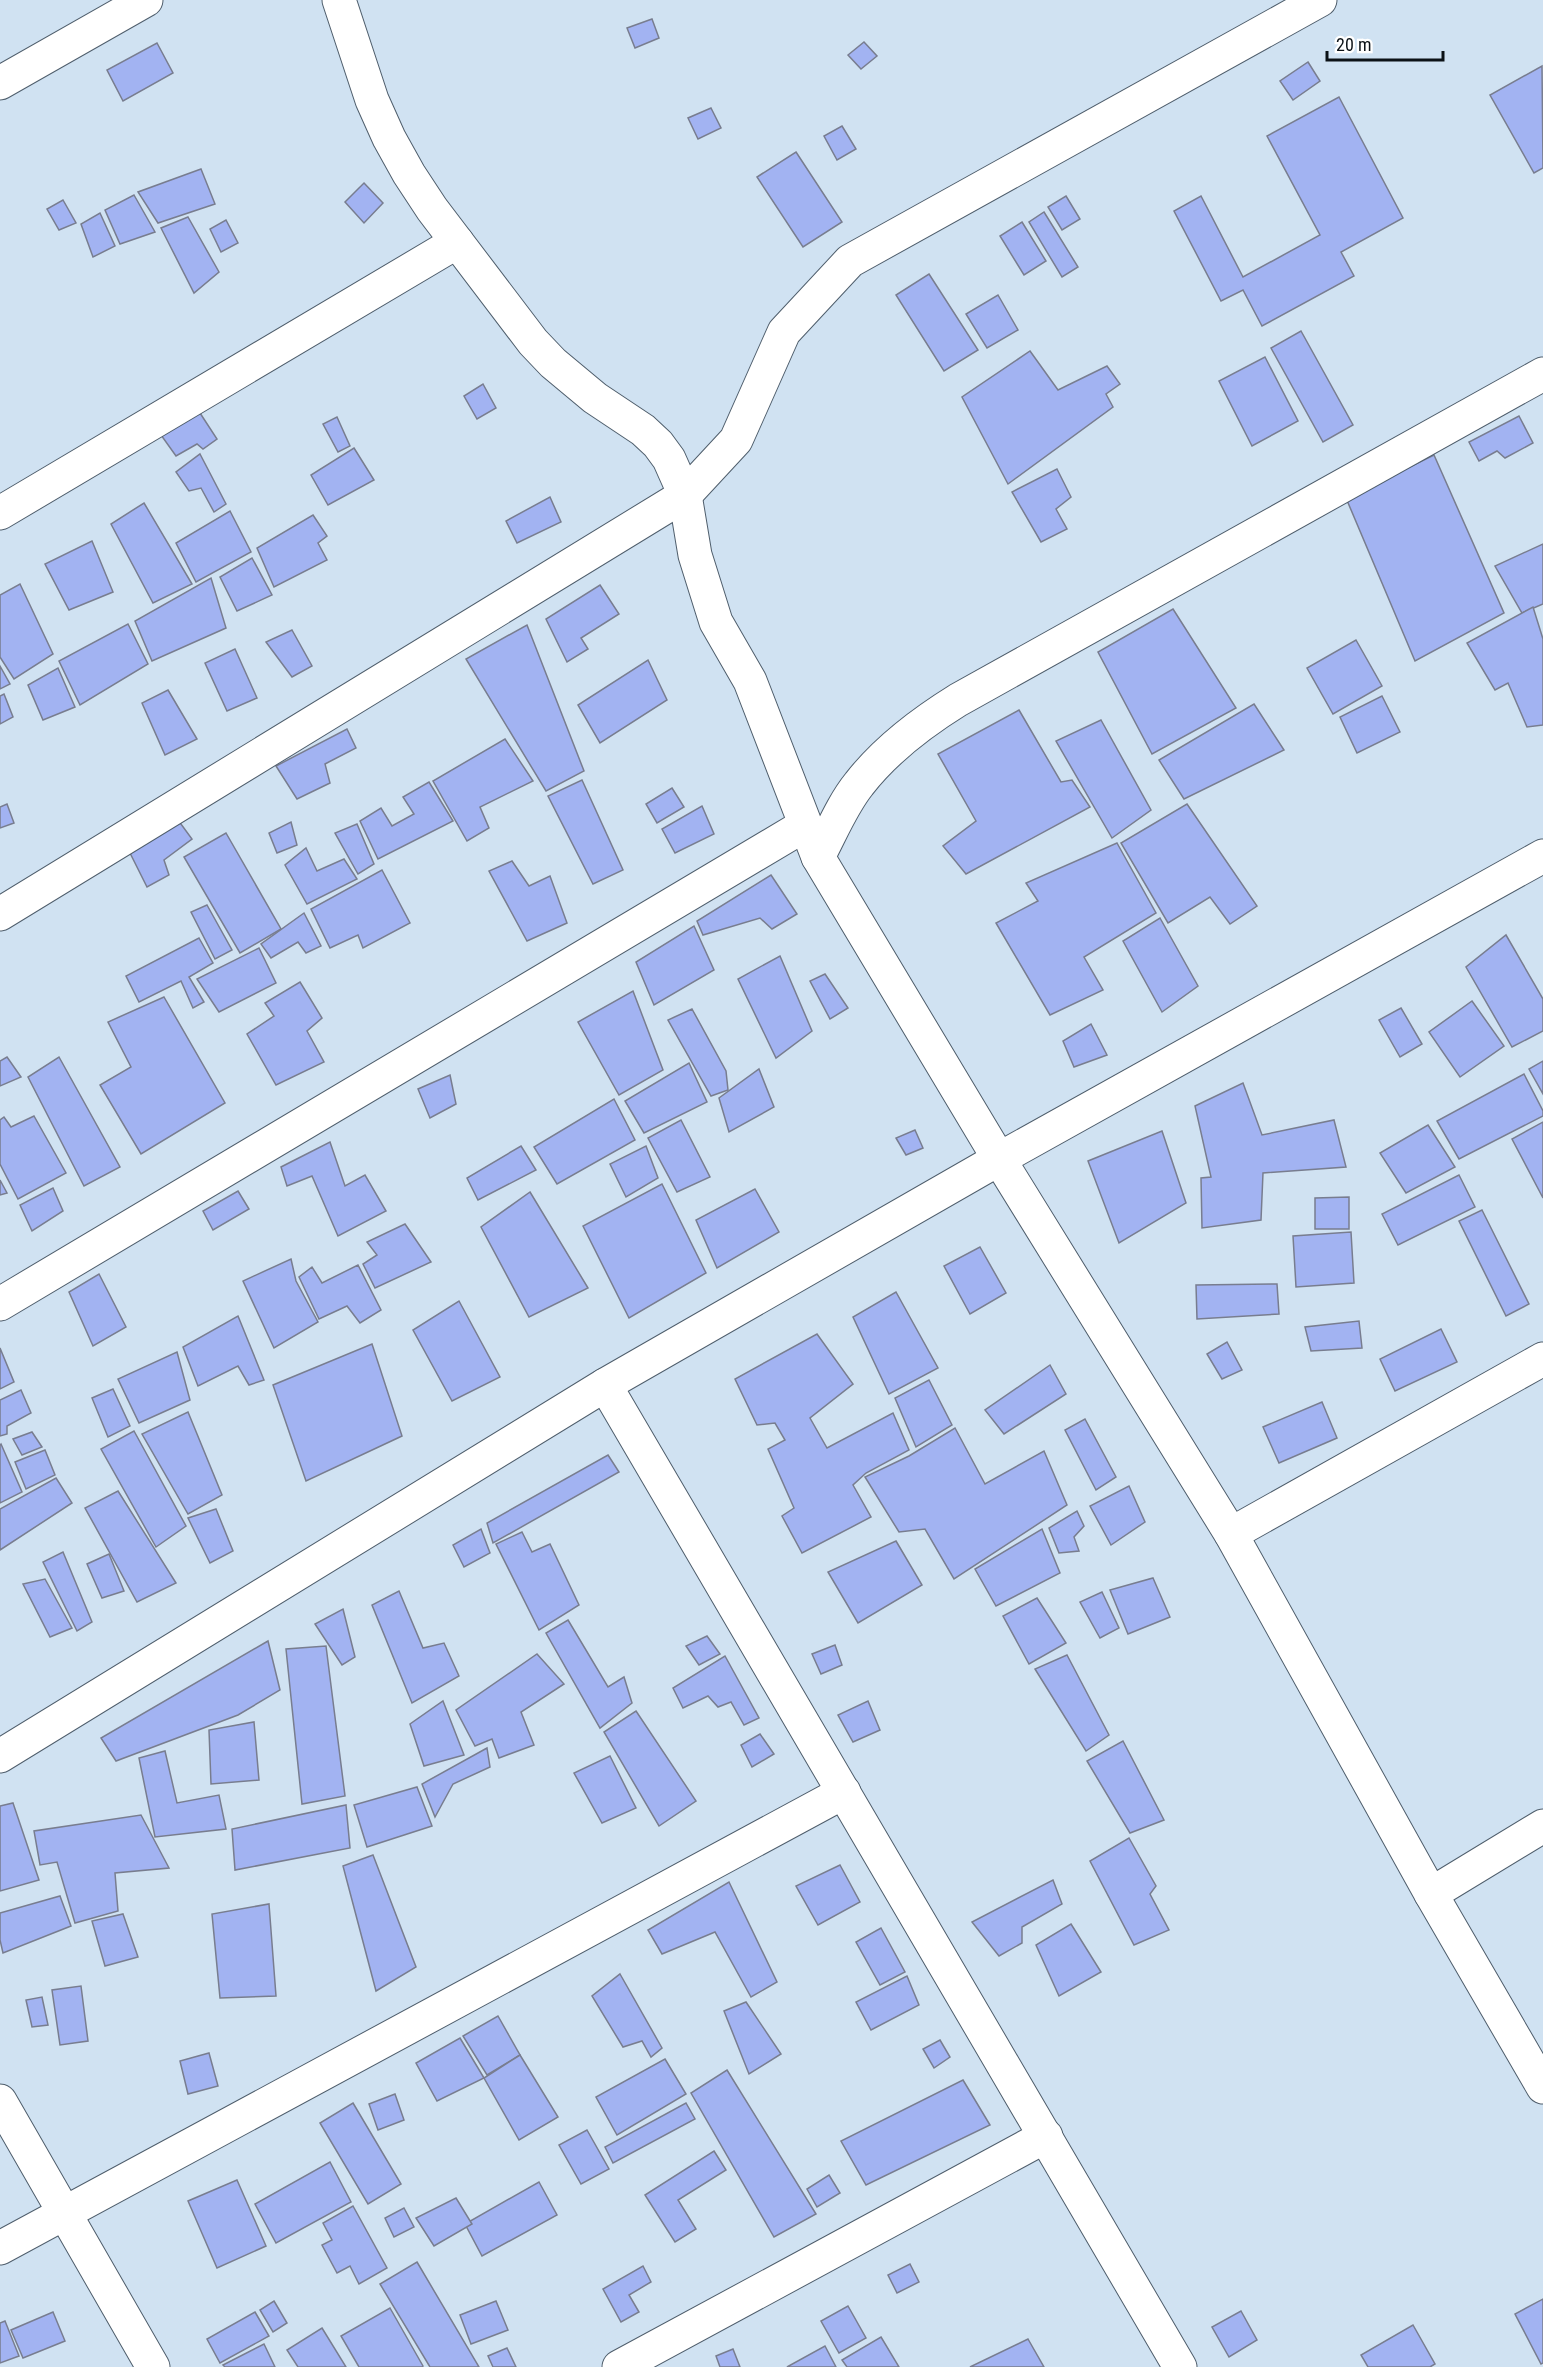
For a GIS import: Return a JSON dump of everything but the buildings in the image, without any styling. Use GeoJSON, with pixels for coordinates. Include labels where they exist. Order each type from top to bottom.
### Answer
{"type":"FeatureCollection","features":[{"type":"Feature","properties":{"kind":"street"},"geometry":{"type":"LineString","coordinates":[[0,83],[146,0]]}},
{"type":"Feature","properties":{"kind":"street"},"geometry":{"type":"LineString","coordinates":[[339,0],[372,100],[389,138],[432,209],[533,342],[580,387],[643,430],[658,444],[669,459],[685,495],[695,555],[716,622],[750,681],[818,857],[999,1159],[1231,1534],[1431,1894],[1543,2087]]}},
{"type":"Feature","properties":{"kind":"street"},"geometry":{"type":"LineString","coordinates":[[0,914],[685,495],[736,440],[784,333],[850,261],[1320,0]]}},
{"type":"Feature","properties":{"kind":"street"},"geometry":{"type":"LineString","coordinates":[[0,513],[458,242]]}},
{"type":"Feature","properties":{"kind":"street"},"geometry":{"type":"LineString","coordinates":[[818,857],[858,785],[887,752],[921,723],[958,700],[1543,374]]}},
{"type":"Feature","properties":{"kind":"street"},"geometry":{"type":"LineString","coordinates":[[0,1304],[805,825]]}},
{"type":"Feature","properties":{"kind":"street"},"geometry":{"type":"LineString","coordinates":[[0,1756],[605,1385],[999,1159],[1543,856]]}},
{"type":"Feature","properties":{"kind":"street"},"geometry":{"type":"LineString","coordinates":[[1231,1534],[1543,1359]]}},
{"type":"Feature","properties":{"kind":"street"},"geometry":{"type":"LineString","coordinates":[[605,1385],[1180,2367]]}},
{"type":"Feature","properties":{"kind":"street"},"geometry":{"type":"LineString","coordinates":[[0,2248],[844,1792]]}},
{"type":"Feature","properties":{"kind":"street"},"geometry":{"type":"LineString","coordinates":[[1431,1894],[1543,1826]]}},
{"type":"Feature","properties":{"kind":"street"},"geometry":{"type":"LineString","coordinates":[[0,2101],[153,2367]]}},
{"type":"Feature","properties":{"kind":"street"},"geometry":{"type":"LineString","coordinates":[[619,2367],[1046,2136]]}}]}
